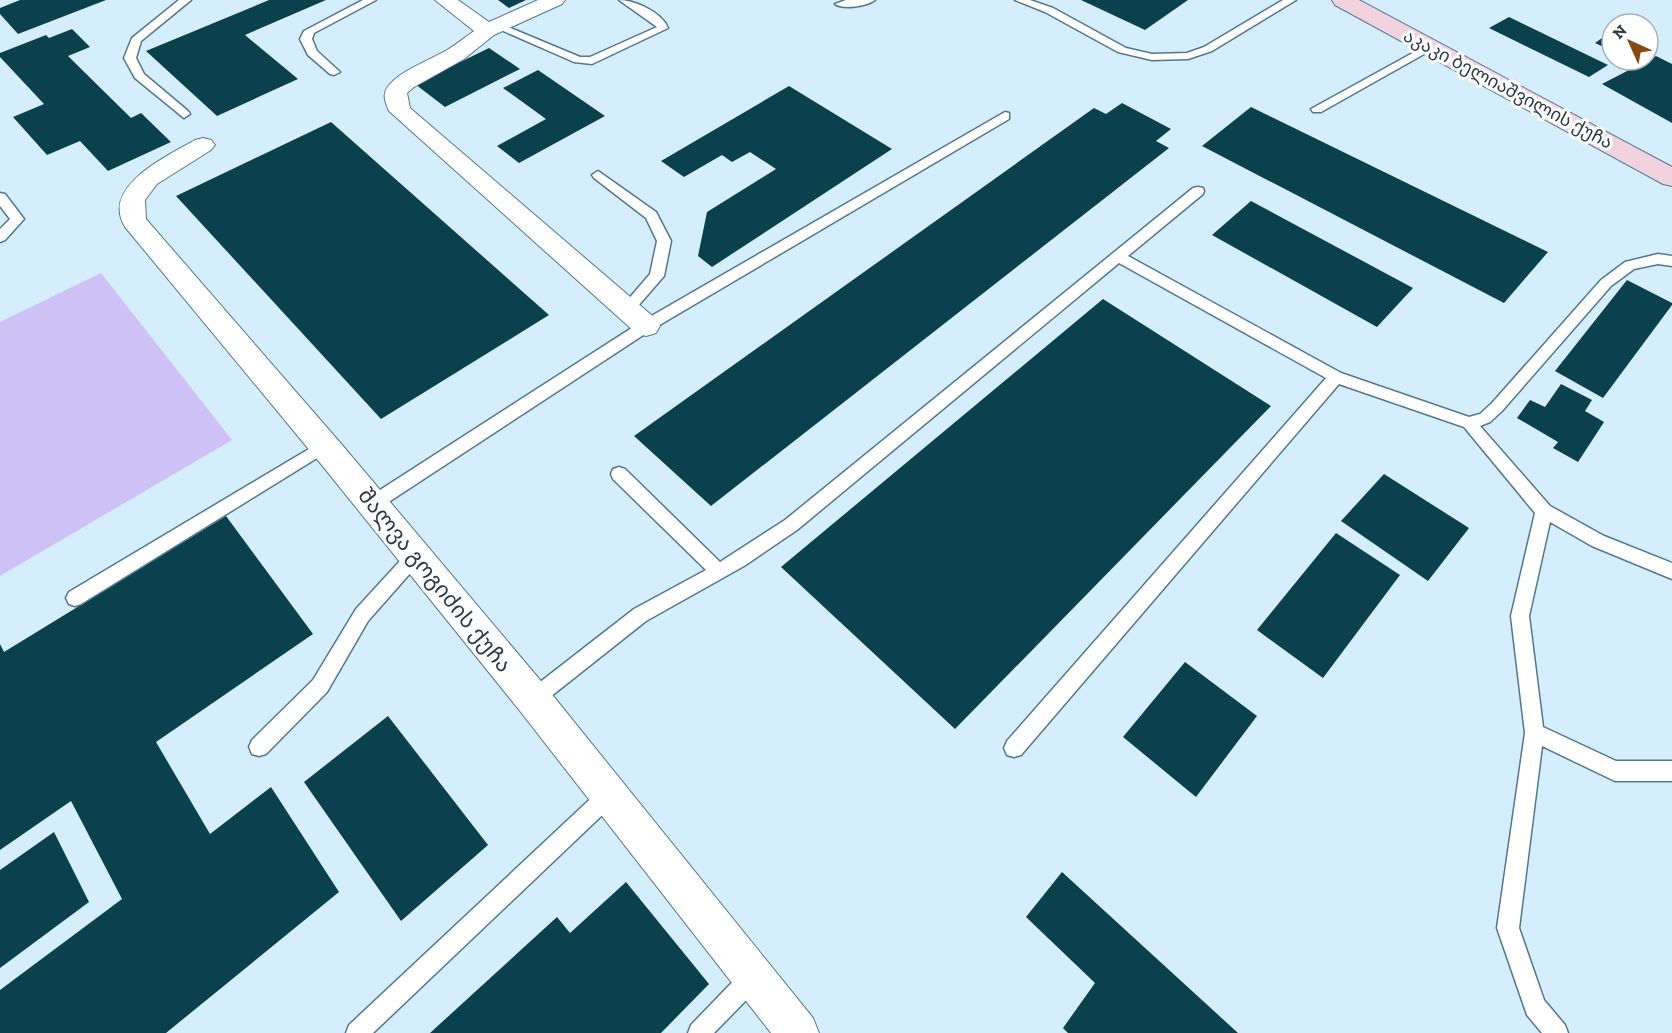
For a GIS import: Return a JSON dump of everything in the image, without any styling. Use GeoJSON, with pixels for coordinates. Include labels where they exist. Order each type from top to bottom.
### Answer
{"type":"FeatureCollection","features":[{"type":"Feature","properties":{"kind":"main road","name":"აკაკი ბელიაშვილის ქუჩა"},"geometry":{"type":"LineString","coordinates":[[1343,0],[1672,178]]}},
{"type":"Feature","properties":{"kind":"street"},"geometry":{"type":"LineString","coordinates":[[445,0],[492,29]]}},
{"type":"Feature","properties":{"kind":"street"},"geometry":{"type":"LineString","coordinates":[[555,0],[492,29],[456,54],[406,82],[396,91],[396,99],[400,111],[646,326]]}},
{"type":"Feature","properties":{"kind":"street","name":"შალვა გოგიძის ქუჩა"},"geometry":{"type":"LineString","coordinates":[[203,145],[148,178],[133,200],[134,221],[533,699],[752,978],[798,1033]]}},
{"type":"Feature","properties":{"kind":"lane"},"geometry":{"type":"LineString","coordinates":[[184,114],[139,76],[130,58],[136,40],[186,0]]}},
{"type":"Feature","properties":{"kind":"lane"},"geometry":{"type":"LineString","coordinates":[[334,72],[312,53],[306,39],[309,31],[371,0]]}},
{"type":"Feature","properties":{"kind":"lane"},"geometry":{"type":"LineString","coordinates":[[492,29],[578,60],[592,61],[663,27],[661,22],[624,0]]}},
{"type":"Feature","properties":{"kind":"lane"},"geometry":{"type":"LineString","coordinates":[[840,4],[870,0]]}},
{"type":"Feature","properties":{"kind":"lane"},"geometry":{"type":"LineString","coordinates":[[1020,0],[1049,10],[1122,50],[1152,57],[1188,56],[1208,49],[1291,0]]}},
{"type":"Feature","properties":{"kind":"lane"},"geometry":{"type":"LineString","coordinates":[[1317,110],[1429,46]]}},
{"type":"Feature","properties":{"kind":"lane"},"geometry":{"type":"LineString","coordinates":[[372,504],[646,326],[1005,116]]}},
{"type":"Feature","properties":{"kind":"lane"},"geometry":{"type":"LineString","coordinates":[[598,175],[651,215],[664,241],[657,276],[627,309]]}},
{"type":"Feature","properties":{"kind":"lane"},"geometry":{"type":"LineString","coordinates":[[533,699],[640,615],[719,572],[791,525],[1198,191]]}},
{"type":"Feature","properties":{"kind":"lane"},"geometry":{"type":"LineString","coordinates":[[0,198],[17,219],[0,237]]}},
{"type":"Feature","properties":{"kind":"lane"},"geometry":{"type":"LineString","coordinates":[[1119,256],[1336,377],[1469,423],[1544,511],[1598,541],[1672,571]]}},
{"type":"Feature","properties":{"kind":"lane"},"geometry":{"type":"LineString","coordinates":[[1469,423],[1485,418],[1497,408],[1606,283],[1630,265],[1658,259],[1672,261]]}},
{"type":"Feature","properties":{"kind":"lane"},"geometry":{"type":"LineString","coordinates":[[1014,748],[1336,377]]}},
{"type":"Feature","properties":{"kind":"lane"},"geometry":{"type":"LineString","coordinates":[[75,598],[324,446]]}},
{"type":"Feature","properties":{"kind":"lane"},"geometry":{"type":"LineString","coordinates":[[619,474],[719,572]]}},
{"type":"Feature","properties":{"kind":"lane"},"geometry":{"type":"LineString","coordinates":[[1544,511],[1520,616],[1534,733],[1508,928],[1535,1006],[1557,1033]]}},
{"type":"Feature","properties":{"kind":"lane"},"geometry":{"type":"LineString","coordinates":[[259,747],[320,687],[362,615],[415,556]]}},
{"type":"Feature","properties":{"kind":"lane"},"geometry":{"type":"LineString","coordinates":[[1534,733],[1615,771],[1672,771]]}},
{"type":"Feature","properties":{"kind":"lane"},"geometry":{"type":"LineString","coordinates":[[357,1033],[609,795]]}},
{"type":"Feature","properties":{"kind":"lane"},"geometry":{"type":"LineString","coordinates":[[699,1033],[752,978]]}},
{"type":"Feature","properties":{"kind":"shaded area"},"geometry":{"type":"Polygon","coordinates":[[[101,273],[232,440],[0,576],[0,322],[101,273]]]}},
{"type":"Feature","properties":{"kind":"building"},"geometry":{"type":"Polygon","coordinates":[[[20,0],[106,0],[18,34],[0,14],[0,8],[20,0]]]}},
{"type":"Feature","properties":{"kind":"building"},"geometry":{"type":"Polygon","coordinates":[[[269,0],[326,0],[245,35],[298,79],[217,116],[146,51],[269,0]]]}},
{"type":"Feature","properties":{"kind":"building"},"geometry":{"type":"Polygon","coordinates":[[[498,0],[526,0],[509,8],[498,0]]]}},
{"type":"Feature","properties":{"kind":"building"},"geometry":{"type":"Polygon","coordinates":[[[1081,0],[1188,0],[1145,30],[1081,0]]]}},
{"type":"Feature","properties":{"kind":"building"},"geometry":{"type":"Polygon","coordinates":[[[1509,17],[1600,61],[1600,70],[1589,77],[1489,28],[1509,17]]]}},
{"type":"Feature","properties":{"kind":"building"},"geometry":{"type":"Polygon","coordinates":[[[72,29],[90,47],[68,56],[131,118],[141,113],[171,142],[108,171],[80,141],[47,155],[13,117],[44,104],[0,57],[0,53],[46,35],[49,38],[72,29]]]}},
{"type":"Feature","properties":{"kind":"building"},"geometry":{"type":"Polygon","coordinates":[[[489,48],[520,69],[445,107],[415,84],[489,48]]]}},
{"type":"Feature","properties":{"kind":"building"},"geometry":{"type":"Polygon","coordinates":[[[1660,58],[1672,64],[1672,123],[1602,84],[1625,72],[1660,72],[1660,58]]]}},
{"type":"Feature","properties":{"kind":"building"},"geometry":{"type":"Polygon","coordinates":[[[538,70],[605,116],[519,163],[497,146],[546,119],[503,88],[538,70]]]}},
{"type":"Feature","properties":{"kind":"building"},"geometry":{"type":"Polygon","coordinates":[[[789,86],[892,149],[712,267],[698,256],[707,212],[776,169],[750,152],[732,162],[722,155],[684,177],[661,161],[789,86]]]}},
{"type":"Feature","properties":{"kind":"building"},"geometry":{"type":"Polygon","coordinates":[[[1122,103],[1171,129],[1156,141],[1169,148],[711,506],[634,436],[1094,108],[1106,114],[1122,103]]]}},
{"type":"Feature","properties":{"kind":"building"},"geometry":{"type":"Polygon","coordinates":[[[1251,107],[1548,252],[1504,303],[1202,146],[1251,107]]]}},
{"type":"Feature","properties":{"kind":"building"},"geometry":{"type":"Polygon","coordinates":[[[331,122],[549,315],[381,419],[176,196],[331,122]]]}},
{"type":"Feature","properties":{"kind":"building"},"geometry":{"type":"Polygon","coordinates":[[[1251,201],[1413,288],[1377,327],[1212,235],[1251,201]]]}},
{"type":"Feature","properties":{"kind":"building"},"geometry":{"type":"Polygon","coordinates":[[[1627,280],[1672,305],[1603,398],[1555,371],[1627,280]]]}},
{"type":"Feature","properties":{"kind":"building"},"geometry":{"type":"Polygon","coordinates":[[[1103,299],[1271,406],[955,729],[781,567],[1103,299]]]}},
{"type":"Feature","properties":{"kind":"building"},"geometry":{"type":"Polygon","coordinates":[[[1561,384],[1592,400],[1585,411],[1604,422],[1578,462],[1553,448],[1558,442],[1517,418],[1530,400],[1545,407],[1561,384]]]}},
{"type":"Feature","properties":{"kind":"building"},"geometry":{"type":"Polygon","coordinates":[[[1384,474],[1469,528],[1428,581],[1341,521],[1384,474]]]}},
{"type":"Feature","properties":{"kind":"building"},"geometry":{"type":"Polygon","coordinates":[[[226,516],[313,634],[156,742],[210,834],[271,787],[339,892],[166,1033],[0,1033],[0,990],[122,899],[71,801],[0,850],[0,644],[4,652],[226,516]]]}},
{"type":"Feature","properties":{"kind":"building"},"geometry":{"type":"Polygon","coordinates":[[[1336,533],[1400,575],[1323,678],[1257,630],[1336,533]]]}},
{"type":"Feature","properties":{"kind":"building"},"geometry":{"type":"Polygon","coordinates":[[[1185,662],[1257,716],[1196,797],[1123,737],[1185,662]]]}},
{"type":"Feature","properties":{"kind":"building"},"geometry":{"type":"Polygon","coordinates":[[[388,716],[488,845],[401,921],[304,782],[388,716]]]}},
{"type":"Feature","properties":{"kind":"building"},"geometry":{"type":"Polygon","coordinates":[[[54,832],[89,902],[0,968],[0,870],[54,832]]]}},
{"type":"Feature","properties":{"kind":"building"},"geometry":{"type":"Polygon","coordinates":[[[1062,872],[1238,1033],[1068,1033],[1063,1028],[1095,983],[1026,917],[1062,872]]]}},
{"type":"Feature","properties":{"kind":"building"},"geometry":{"type":"Polygon","coordinates":[[[626,882],[709,984],[661,1033],[430,1033],[557,917],[570,933],[626,882]]]}}]}
